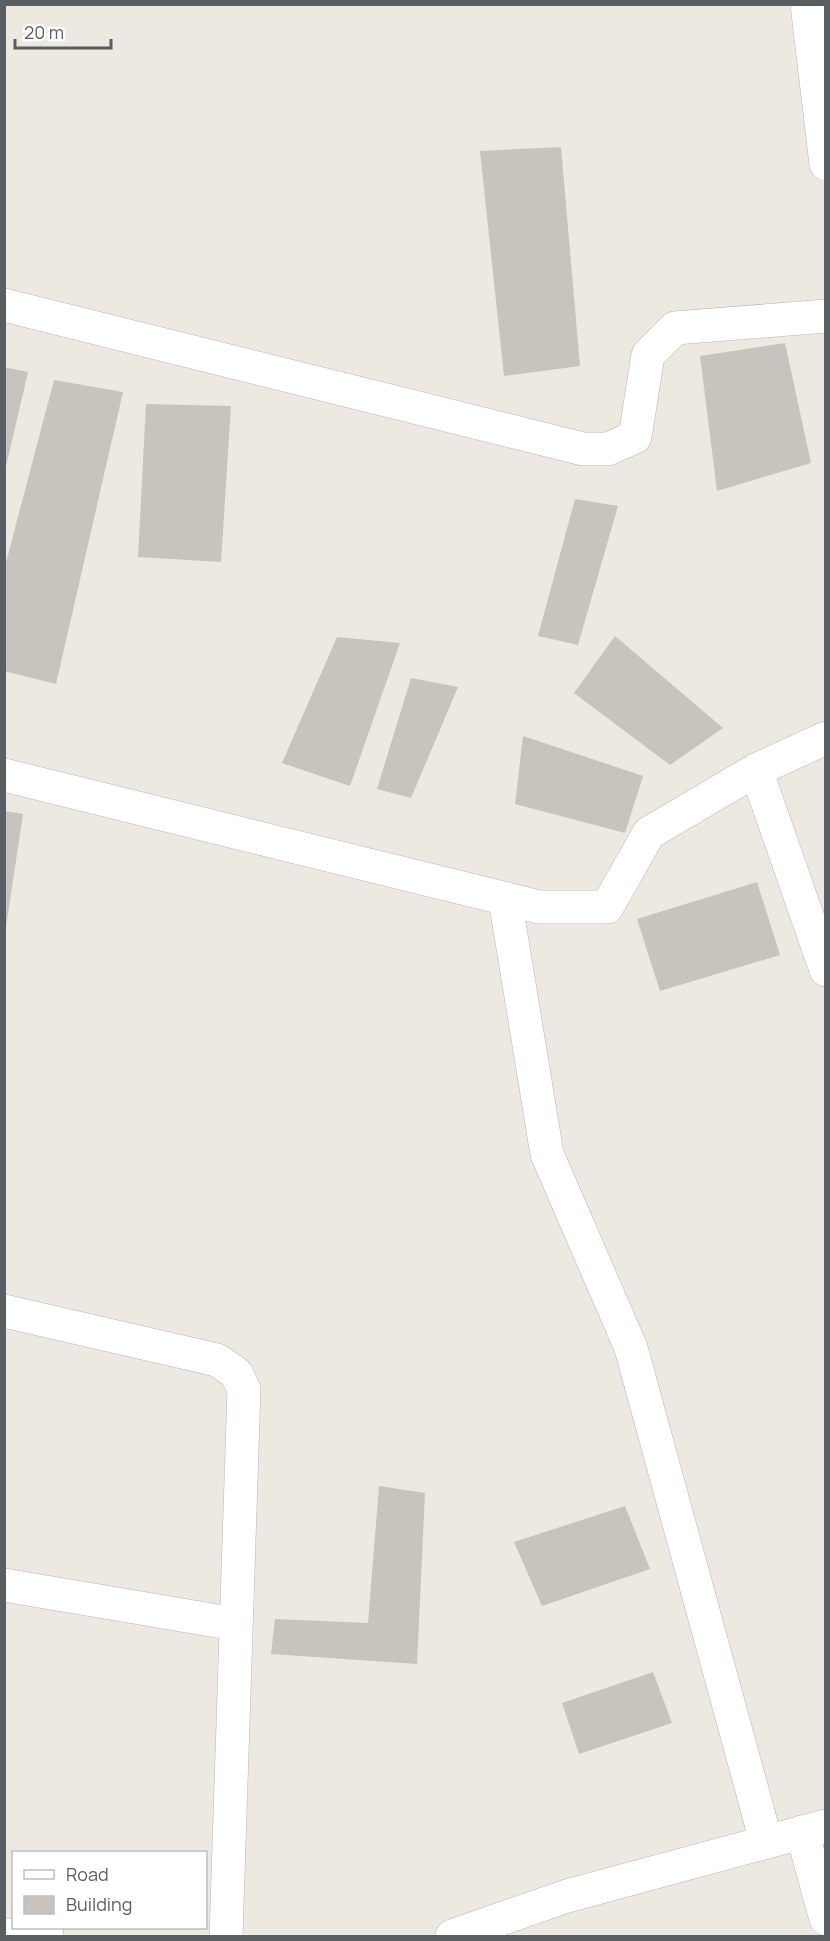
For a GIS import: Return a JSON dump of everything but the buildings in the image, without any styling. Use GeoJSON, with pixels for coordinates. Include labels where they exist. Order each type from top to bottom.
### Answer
{"type":"FeatureCollection","features":[{"type":"Feature","properties":{"kind":"street"},"geometry":{"type":"LineString","coordinates":[[807,4],[825,164]]}},
{"type":"Feature","properties":{"kind":"street"},"geometry":{"type":"LineString","coordinates":[[4,305],[583,449],[608,448],[635,437],[648,355],[675,328],[825,316]]}},
{"type":"Feature","properties":{"kind":"street"},"geometry":{"type":"LineString","coordinates":[[4,775],[539,907],[607,907],[649,833],[756,770],[825,738]]}},
{"type":"Feature","properties":{"kind":"street"},"geometry":{"type":"LineString","coordinates":[[756,770],[825,970]]}},
{"type":"Feature","properties":{"kind":"street"},"geometry":{"type":"LineString","coordinates":[[505,899],[547,1154],[631,1348],[766,1841]]}},
{"type":"Feature","properties":{"kind":"street"},"geometry":{"type":"LineString","coordinates":[[4,1311],[217,1360],[236,1373],[244,1389],[226,1936]]}},
{"type":"Feature","properties":{"kind":"street"},"geometry":{"type":"LineString","coordinates":[[4,1585],[235,1624]]}},
{"type":"Feature","properties":{"kind":"street"},"geometry":{"type":"LineString","coordinates":[[452,1936],[567,1896],[814,1829],[825,1919]]}},
{"type":"Feature","properties":{"kind":"street"},"geometry":{"type":"LineString","coordinates":[[4,1935],[47,1936]]}}]}
